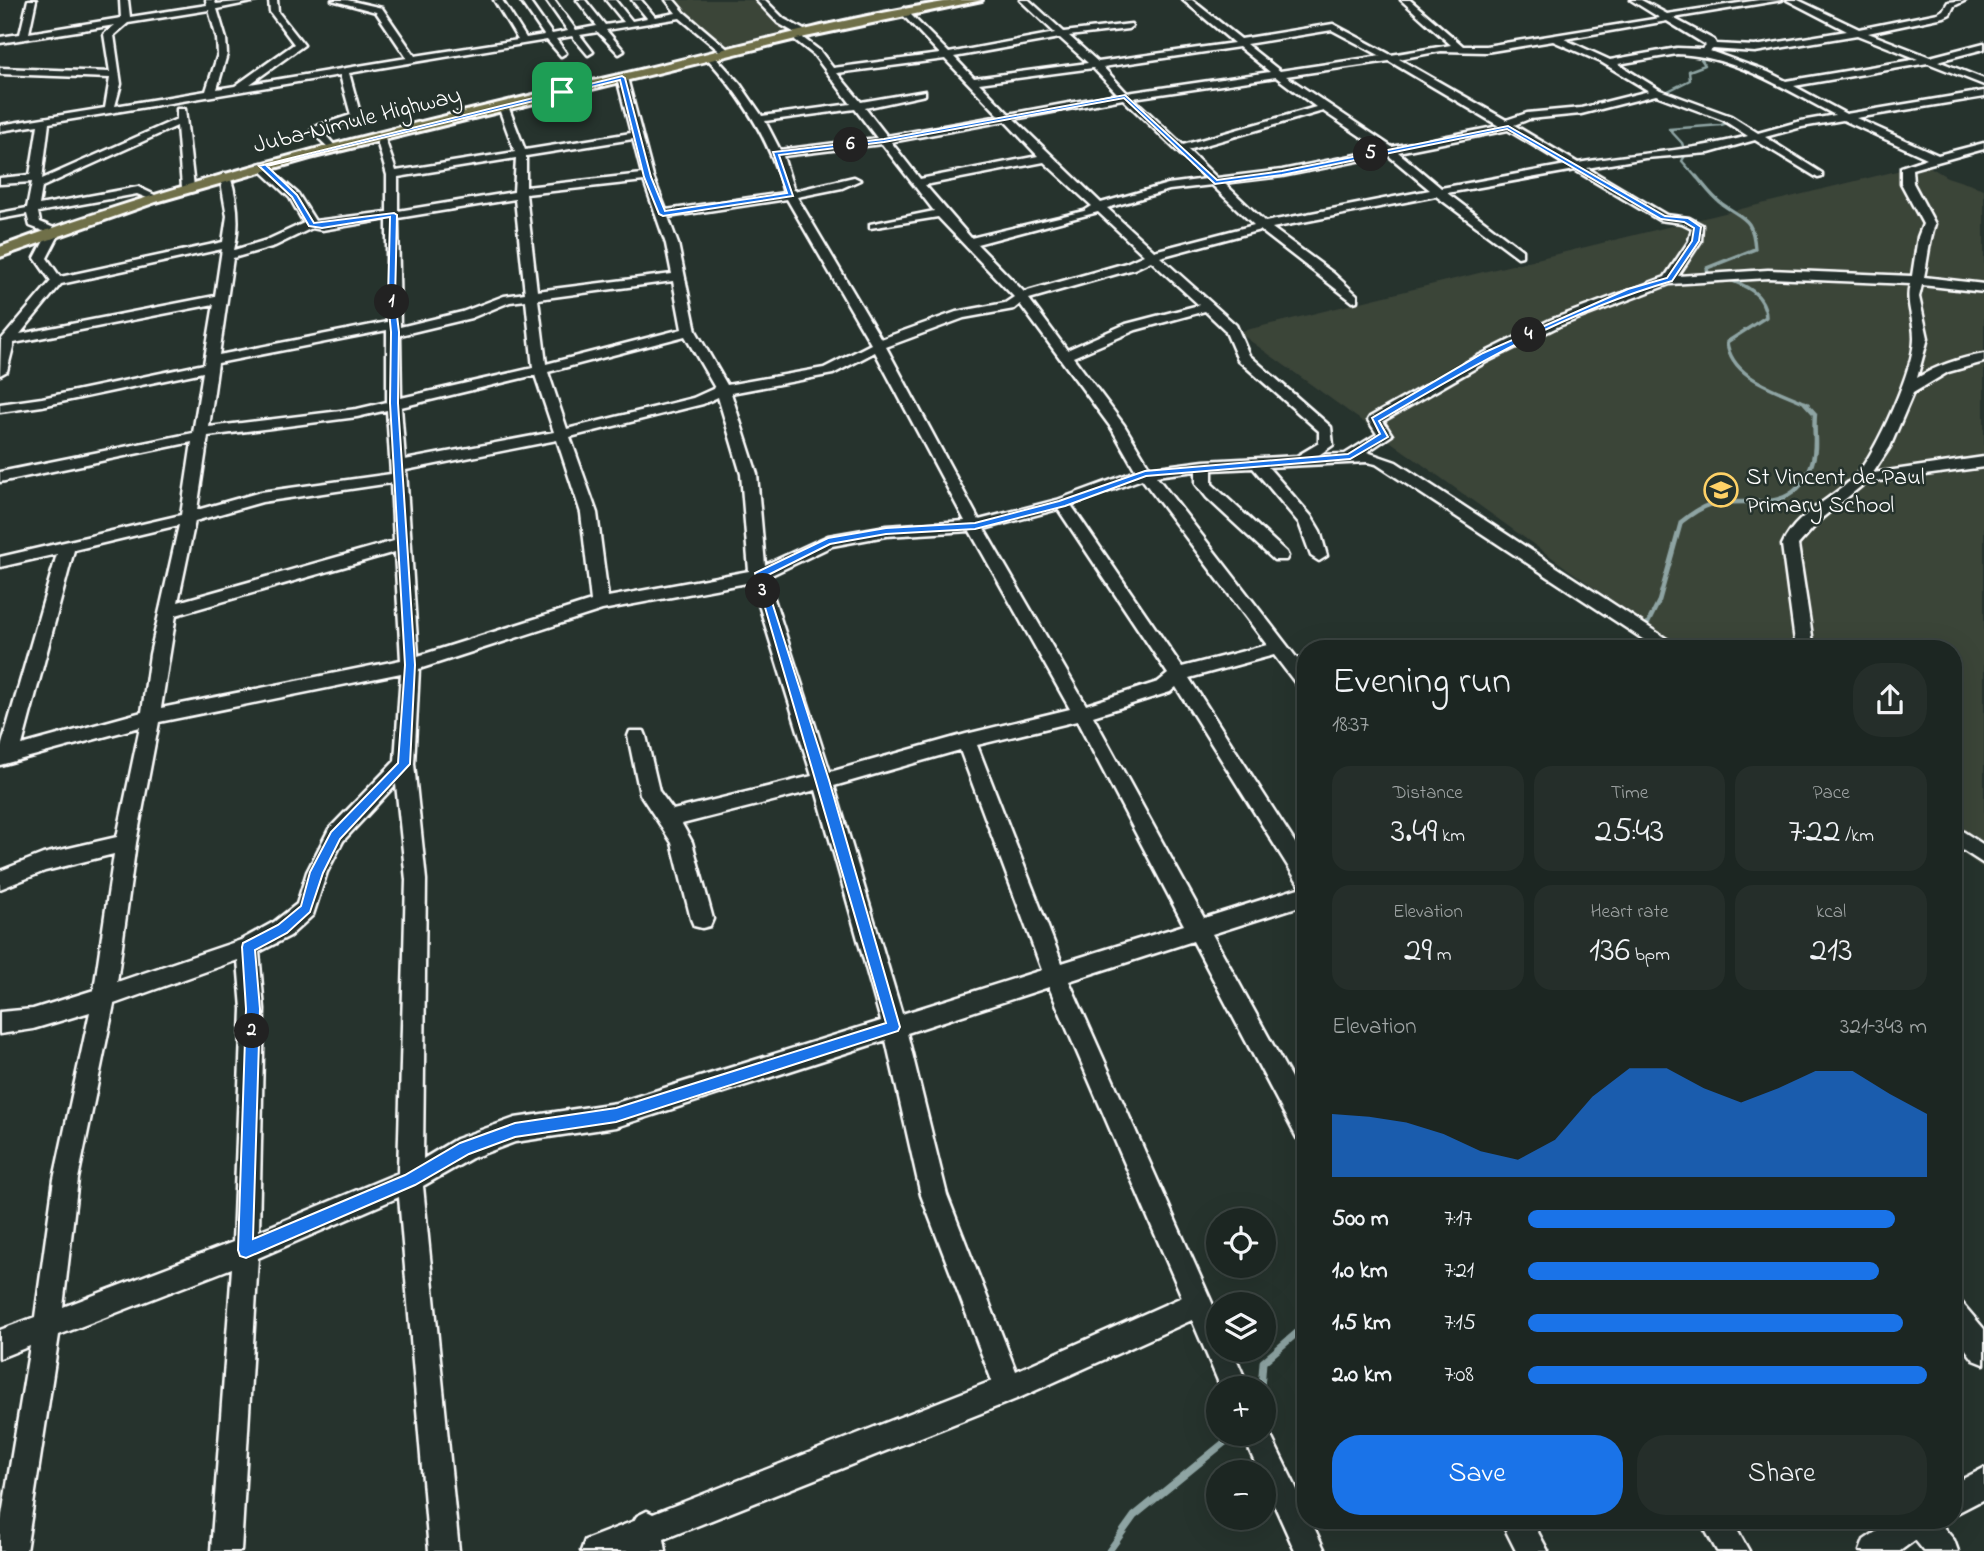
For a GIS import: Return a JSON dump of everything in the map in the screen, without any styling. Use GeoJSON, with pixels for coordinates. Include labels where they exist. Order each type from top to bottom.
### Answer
{"type":"FeatureCollection","features":[{"type":"Feature","properties":{"kind":"main road","name":"Juba–Nimule Highway"},"geometry":{"type":"LineString","coordinates":[[0,251],[188,187],[262,166],[931,3],[977,0]]}},
{"type":"Feature","properties":{"kind":"street"},"geometry":{"type":"LineString","coordinates":[[24,36],[32,0]]}},
{"type":"Feature","properties":{"kind":"street"},"geometry":{"type":"LineString","coordinates":[[124,0],[126,20]]}},
{"type":"Feature","properties":{"kind":"street"},"geometry":{"type":"LineString","coordinates":[[0,40],[211,4],[257,0]]}},
{"type":"Feature","properties":{"kind":"street"},"geometry":{"type":"LineString","coordinates":[[236,90],[299,45],[274,12],[273,0]]}},
{"type":"Feature","properties":{"kind":"street"},"geometry":{"type":"LineString","coordinates":[[336,0],[379,9],[413,60]]}},
{"type":"Feature","properties":{"kind":"street"},"geometry":{"type":"LineString","coordinates":[[363,6],[373,0]]}},
{"type":"Feature","properties":{"kind":"street"},"geometry":{"type":"LineString","coordinates":[[498,0],[523,41]]}},
{"type":"Feature","properties":{"kind":"street"},"geometry":{"type":"LineString","coordinates":[[524,0],[561,53]]}},
{"type":"Feature","properties":{"kind":"street"},"geometry":{"type":"LineString","coordinates":[[551,0],[587,52]]}},
{"type":"Feature","properties":{"kind":"street"},"geometry":{"type":"LineString","coordinates":[[581,0],[619,51]]}},
{"type":"Feature","properties":{"kind":"street"},"geometry":{"type":"LineString","coordinates":[[610,0],[630,24]]}},
{"type":"Feature","properties":{"kind":"street"},"geometry":{"type":"LineString","coordinates":[[636,0],[653,20]]}},
{"type":"Feature","properties":{"kind":"street"},"geometry":{"type":"LineString","coordinates":[[670,0],[718,54],[759,119],[790,195],[878,345],[975,526],[1082,713],[1297,1113]]}},
{"type":"Feature","properties":{"kind":"street"},"geometry":{"type":"LineString","coordinates":[[760,0],[781,21],[803,33],[798,38],[817,53],[941,214],[1021,297],[1119,428],[1145,473],[1297,672]]}},
{"type":"Feature","properties":{"kind":"street"},"geometry":{"type":"LineString","coordinates":[[1024,0],[1095,64],[1262,226],[1329,276],[1353,298]]}},
{"type":"Feature","properties":{"kind":"street"},"geometry":{"type":"LineString","coordinates":[[1187,0],[1322,108],[1389,150],[1518,253]]}},
{"type":"Feature","properties":{"kind":"street"},"geometry":{"type":"LineString","coordinates":[[1405,0],[1462,50]]}},
{"type":"Feature","properties":{"kind":"street"},"geometry":{"type":"LineString","coordinates":[[1635,0],[1711,42],[1707,49]]}},
{"type":"Feature","properties":{"kind":"street"},"geometry":{"type":"LineString","coordinates":[[775,154],[884,141],[1125,96],[1279,75],[1441,48],[1486,49],[1778,0]]}},
{"type":"Feature","properties":{"kind":"street"},"geometry":{"type":"LineString","coordinates":[[1791,0],[1859,33],[1984,82]]}},
{"type":"Feature","properties":{"kind":"street"},"geometry":{"type":"LineString","coordinates":[[1609,63],[1677,51],[1755,49],[1859,33],[1941,15],[1947,12],[1951,4],[1962,0]]}},
{"type":"Feature","properties":{"kind":"street"},"geometry":{"type":"LineString","coordinates":[[211,4],[222,45],[221,62],[212,79],[211,94]]}},
{"type":"Feature","properties":{"kind":"street"},"geometry":{"type":"LineString","coordinates":[[904,11],[1046,158],[1231,328],[1243,357],[1326,430],[1326,445],[1299,460]]}},
{"type":"Feature","properties":{"kind":"street"},"geometry":{"type":"LineString","coordinates":[[0,128],[682,15]]}},
{"type":"Feature","properties":{"kind":"street"},"geometry":{"type":"LineString","coordinates":[[109,111],[116,84],[109,34],[126,20]]}},
{"type":"Feature","properties":{"kind":"street"},"geometry":{"type":"LineString","coordinates":[[831,71],[946,56],[1128,26]]}},
{"type":"Feature","properties":{"kind":"street"},"geometry":{"type":"LineString","coordinates":[[970,80],[1234,47],[1241,42],[1333,27],[1663,218],[1685,220],[1698,227],[1695,241],[1669,280]]}},
{"type":"Feature","properties":{"kind":"street"},"geometry":{"type":"LineString","coordinates":[[1553,38],[1609,63],[1657,92],[1727,118],[1818,175]]}},
{"type":"Feature","properties":{"kind":"street"},"geometry":{"type":"LineString","coordinates":[[1786,84],[1930,60],[1984,46]]}},
{"type":"Feature","properties":{"kind":"street"},"geometry":{"type":"LineString","coordinates":[[1707,49],[1786,84],[1847,118],[1935,158]]}},
{"type":"Feature","properties":{"kind":"street"},"geometry":{"type":"LineString","coordinates":[[0,71],[115,75]]}},
{"type":"Feature","properties":{"kind":"street"},"geometry":{"type":"LineString","coordinates":[[331,147],[316,131],[356,117],[344,71]]}},
{"type":"Feature","properties":{"kind":"street"},"geometry":{"type":"LineString","coordinates":[[622,78],[648,177],[672,244],[689,331],[723,390],[748,474],[758,575],[823,780],[894,1027],[934,1195],[1009,1388]]}},
{"type":"Feature","properties":{"kind":"street"},"geometry":{"type":"LineString","coordinates":[[969,242],[1088,214],[1098,208],[1168,187],[1282,173],[1506,126],[1527,116],[1581,111],[1657,92]]}},
{"type":"Feature","properties":{"kind":"street"},"geometry":{"type":"LineString","coordinates":[[759,119],[858,106],[922,93]]}},
{"type":"Feature","properties":{"kind":"street"},"geometry":{"type":"LineString","coordinates":[[0,562],[188,518],[261,497],[400,472],[561,435],[698,401],[723,390],[828,371],[878,345],[961,315],[1009,306],[1021,297],[1130,266],[1153,255],[1262,226],[1440,193],[1509,177],[1657,154],[1698,152],[1758,138],[1801,124],[1984,94]]}},
{"type":"Feature","properties":{"kind":"street"},"geometry":{"type":"LineString","coordinates":[[181,99],[188,187]]}},
{"type":"Feature","properties":{"kind":"street"},"geometry":{"type":"LineString","coordinates":[[503,106],[521,155],[520,193],[540,370],[589,513],[600,604]]}},
{"type":"Feature","properties":{"kind":"street"},"geometry":{"type":"LineString","coordinates":[[1180,149],[1322,108]]}},
{"type":"Feature","properties":{"kind":"street"},"geometry":{"type":"LineString","coordinates":[[44,120],[32,210],[34,224],[55,231],[41,258],[57,281]]}},
{"type":"Feature","properties":{"kind":"street"},"geometry":{"type":"LineString","coordinates":[[0,181],[36,182],[181,121]]}},
{"type":"Feature","properties":{"kind":"street"},"geometry":{"type":"LineString","coordinates":[[392,175],[638,135]]}},
{"type":"Feature","properties":{"kind":"street"},"geometry":{"type":"LineString","coordinates":[[379,136],[392,175],[394,403],[410,665],[404,764],[416,880],[410,1180],[444,1551]]}},
{"type":"Feature","properties":{"kind":"street"},"geometry":{"type":"LineString","coordinates":[[1804,640],[1790,545],[1793,538],[1816,514],[1861,479],[1883,447],[1907,391],[1921,336],[1913,297],[1924,249],[1924,237],[1929,224],[1907,183],[1906,167],[1984,146]]}},
{"type":"Feature","properties":{"kind":"street"},"geometry":{"type":"LineString","coordinates":[[917,183],[1046,158]]}},
{"type":"Feature","properties":{"kind":"street"},"geometry":{"type":"LineString","coordinates":[[262,166],[294,196],[312,225]]}},
{"type":"Feature","properties":{"kind":"street"},"geometry":{"type":"LineString","coordinates":[[12,1551],[47,1327],[66,1179],[104,997],[126,843],[151,717],[159,654],[188,518],[213,363],[233,216],[225,176]]}},
{"type":"Feature","properties":{"kind":"street"},"geometry":{"type":"LineString","coordinates":[[0,371],[8,340],[57,281],[271,243],[312,225],[322,226],[394,215],[578,183],[648,177]]}},
{"type":"Feature","properties":{"kind":"street"},"geometry":{"type":"LineString","coordinates":[[663,214],[790,195],[838,186],[854,180]]}},
{"type":"Feature","properties":{"kind":"street"},"geometry":{"type":"LineString","coordinates":[[0,216],[138,190],[155,198]]}},
{"type":"Feature","properties":{"kind":"street"},"geometry":{"type":"LineString","coordinates":[[874,226],[941,214]]}},
{"type":"Feature","properties":{"kind":"street"},"geometry":{"type":"LineString","coordinates":[[1350,456],[1385,435],[1375,420],[1486,355],[1630,291],[1669,280],[1768,274],[1915,280],[1984,288]]}},
{"type":"Feature","properties":{"kind":"street"},"geometry":{"type":"LineString","coordinates":[[0,408],[42,402],[213,363],[466,315],[508,299],[677,277]]}},
{"type":"Feature","properties":{"kind":"street"},"geometry":{"type":"LineString","coordinates":[[1957,284],[1966,288],[1980,301]]}},
{"type":"Feature","properties":{"kind":"street"},"geometry":{"type":"LineString","coordinates":[[8,340],[220,299]]}},
{"type":"Feature","properties":{"kind":"street"},"geometry":{"type":"LineString","coordinates":[[1064,356],[1131,327],[1206,307]]}},
{"type":"Feature","properties":{"kind":"street"},"geometry":{"type":"LineString","coordinates":[[0,477],[201,434],[357,412],[540,370],[689,331]]}},
{"type":"Feature","properties":{"kind":"street"},"geometry":{"type":"LineString","coordinates":[[1907,391],[1928,375],[1947,366],[1984,358]]}},
{"type":"Feature","properties":{"kind":"street"},"geometry":{"type":"LineString","coordinates":[[5,756],[151,717],[410,665],[600,604],[758,575],[828,541],[886,531],[975,526],[1062,503],[1145,473],[1350,456],[1381,460],[1656,640]]}},
{"type":"Feature","properties":{"kind":"street"},"geometry":{"type":"LineString","coordinates":[[1861,479],[1984,462]]}},
{"type":"Feature","properties":{"kind":"street"},"geometry":{"type":"LineString","coordinates":[[1257,463],[1305,520],[1312,531],[1319,556]]}},
{"type":"Feature","properties":{"kind":"street"},"geometry":{"type":"LineString","coordinates":[[1204,467],[1204,484],[1212,495],[1280,556]]}},
{"type":"Feature","properties":{"kind":"street"},"geometry":{"type":"LineString","coordinates":[[1062,503],[1178,675],[1297,864]]}},
{"type":"Feature","properties":{"kind":"street"},"geometry":{"type":"LineString","coordinates":[[169,611],[403,544]]}},
{"type":"Feature","properties":{"kind":"street"},"geometry":{"type":"LineString","coordinates":[[5,756],[67,547]]}},
{"type":"Feature","properties":{"kind":"street"},"geometry":{"type":"LineString","coordinates":[[669,819],[1082,713],[1164,687],[1178,675],[1278,648]]}},
{"type":"Feature","properties":{"kind":"street"},"geometry":{"type":"LineString","coordinates":[[636,736],[650,794],[682,842],[702,919]]}},
{"type":"Feature","properties":{"kind":"street"},"geometry":{"type":"LineString","coordinates":[[966,741],[1055,975],[1206,1320]]}},
{"type":"Feature","properties":{"kind":"street"},"geometry":{"type":"LineString","coordinates":[[0,1023],[33,1019],[104,997],[248,947],[282,929],[306,909],[317,872],[336,835],[404,764]]}},
{"type":"Feature","properties":{"kind":"street"},"geometry":{"type":"LineString","coordinates":[[1962,840],[1984,856]]}},
{"type":"Feature","properties":{"kind":"street"},"geometry":{"type":"LineString","coordinates":[[0,880],[43,863],[126,843]]}},
{"type":"Feature","properties":{"kind":"street"},"geometry":{"type":"LineString","coordinates":[[0,1344],[246,1250],[410,1180],[466,1148],[515,1130],[616,1115],[1297,898]]}},
{"type":"Feature","properties":{"kind":"street"},"geometry":{"type":"LineString","coordinates":[[226,1551],[246,1250],[253,1009],[248,947]]}},
{"type":"Feature","properties":{"kind":"street"},"geometry":{"type":"LineString","coordinates":[[596,1551],[649,1536],[1009,1388],[1199,1303]]}},
{"type":"Feature","properties":{"kind":"street"},"geometry":{"type":"LineString","coordinates":[[1962,1323],[1984,1350]]}},
{"type":"Feature","properties":{"kind":"street"},"geometry":{"type":"LineString","coordinates":[[1262,1446],[1297,1523]]}},
{"type":"Feature","properties":{"kind":"street"},"geometry":{"type":"LineString","coordinates":[[1962,1495],[1984,1483]]}},
{"type":"Feature","properties":{"kind":"street"},"geometry":{"type":"LineString","coordinates":[[1300,1529],[1310,1551]]}},
{"type":"Feature","properties":{"kind":"street"},"geometry":{"type":"LineString","coordinates":[[1521,1529],[1533,1551]]}},
{"type":"Feature","properties":{"kind":"street"},"geometry":{"type":"LineString","coordinates":[[1720,1529],[1734,1551]]}},
{"type":"Feature","properties":{"kind":"street"},"geometry":{"type":"LineString","coordinates":[[1875,1551],[1907,1529]]}},
{"type":"Feature","properties":{"kind":"street"},"geometry":{"type":"LineString","coordinates":[[1925,1529],[1943,1551]]}},
{"type":"Feature","properties":{"kind":"shaded area"},"geometry":{"type":"Polygon","coordinates":[[[674,0],[758,0],[787,31],[723,46],[674,0]]]}},
{"type":"Feature","properties":{"kind":"shaded area","name":"St Vincent de Paul Primary School"},"geometry":{"type":"Polygon","coordinates":[[[1925,164],[1947,177],[1984,189],[1984,869],[1962,853],[1962,640],[1666,640],[1238,332],[1925,164]]]}},
{"type":"Feature","properties":{"kind":"waterway"},"geometry":{"type":"LineString","coordinates":[[1670,98],[1668,91],[1690,80],[1689,71],[1705,65],[1699,56]]}},
{"type":"Feature","properties":{"kind":"waterway"},"geometry":{"type":"LineString","coordinates":[[1697,178],[1682,161],[1686,154],[1682,143],[1669,129],[1721,125],[1727,123],[1725,119]]}},
{"type":"Feature","properties":{"kind":"waterway"},"geometry":{"type":"LineString","coordinates":[[1696,176],[1718,201],[1750,225],[1754,239],[1755,249],[1707,268],[1708,273],[1715,275]]}},
{"type":"Feature","properties":{"kind":"waterway"},"geometry":{"type":"LineString","coordinates":[[1725,278],[1753,291],[1762,302],[1766,317],[1727,342],[1730,355],[1737,365],[1758,382],[1808,404]]}},
{"type":"Feature","properties":{"kind":"waterway"},"geometry":{"type":"LineString","coordinates":[[1646,640],[1644,631],[1659,601],[1681,522],[1709,505],[1782,498],[1794,492],[1804,480],[1815,451],[1815,414],[1805,403]]}},
{"type":"Feature","properties":{"kind":"waterway"},"geometry":{"type":"LineString","coordinates":[[1262,1376],[1263,1362],[1297,1333]]}},
{"type":"Feature","properties":{"kind":"waterway"},"geometry":{"type":"LineString","coordinates":[[1109,1551],[1134,1516],[1220,1446]]}},
{"type":"Feature","properties":{"kind":"place","name":"St Vincent de Paul Primary School"},"geometry":{"type":"Point","coordinates":[1721,490]}},
{"type":"Feature","properties":{"kind":"route"},"geometry":{"type":"LineString","coordinates":[[622,78],[648,177],[663,214],[790,195],[775,154],[884,141],[1125,96],[1215,182],[1282,173],[1508,127],[1663,218],[1685,220],[1698,227],[1695,241],[1681,258],[1669,280],[1630,291],[1486,355],[1375,420],[1385,435],[1350,456],[1145,473],[1062,503],[975,526],[886,531],[828,541],[758,575],[823,780],[894,1027],[616,1115],[515,1130],[466,1148],[410,1180],[246,1250],[253,1009],[248,947],[282,929],[306,909],[317,872],[336,835],[404,764],[410,665],[400,466],[394,403],[395,332],[391,300],[394,215],[322,226],[312,225],[294,196],[262,166],[562,92],[622,78]]}}]}
